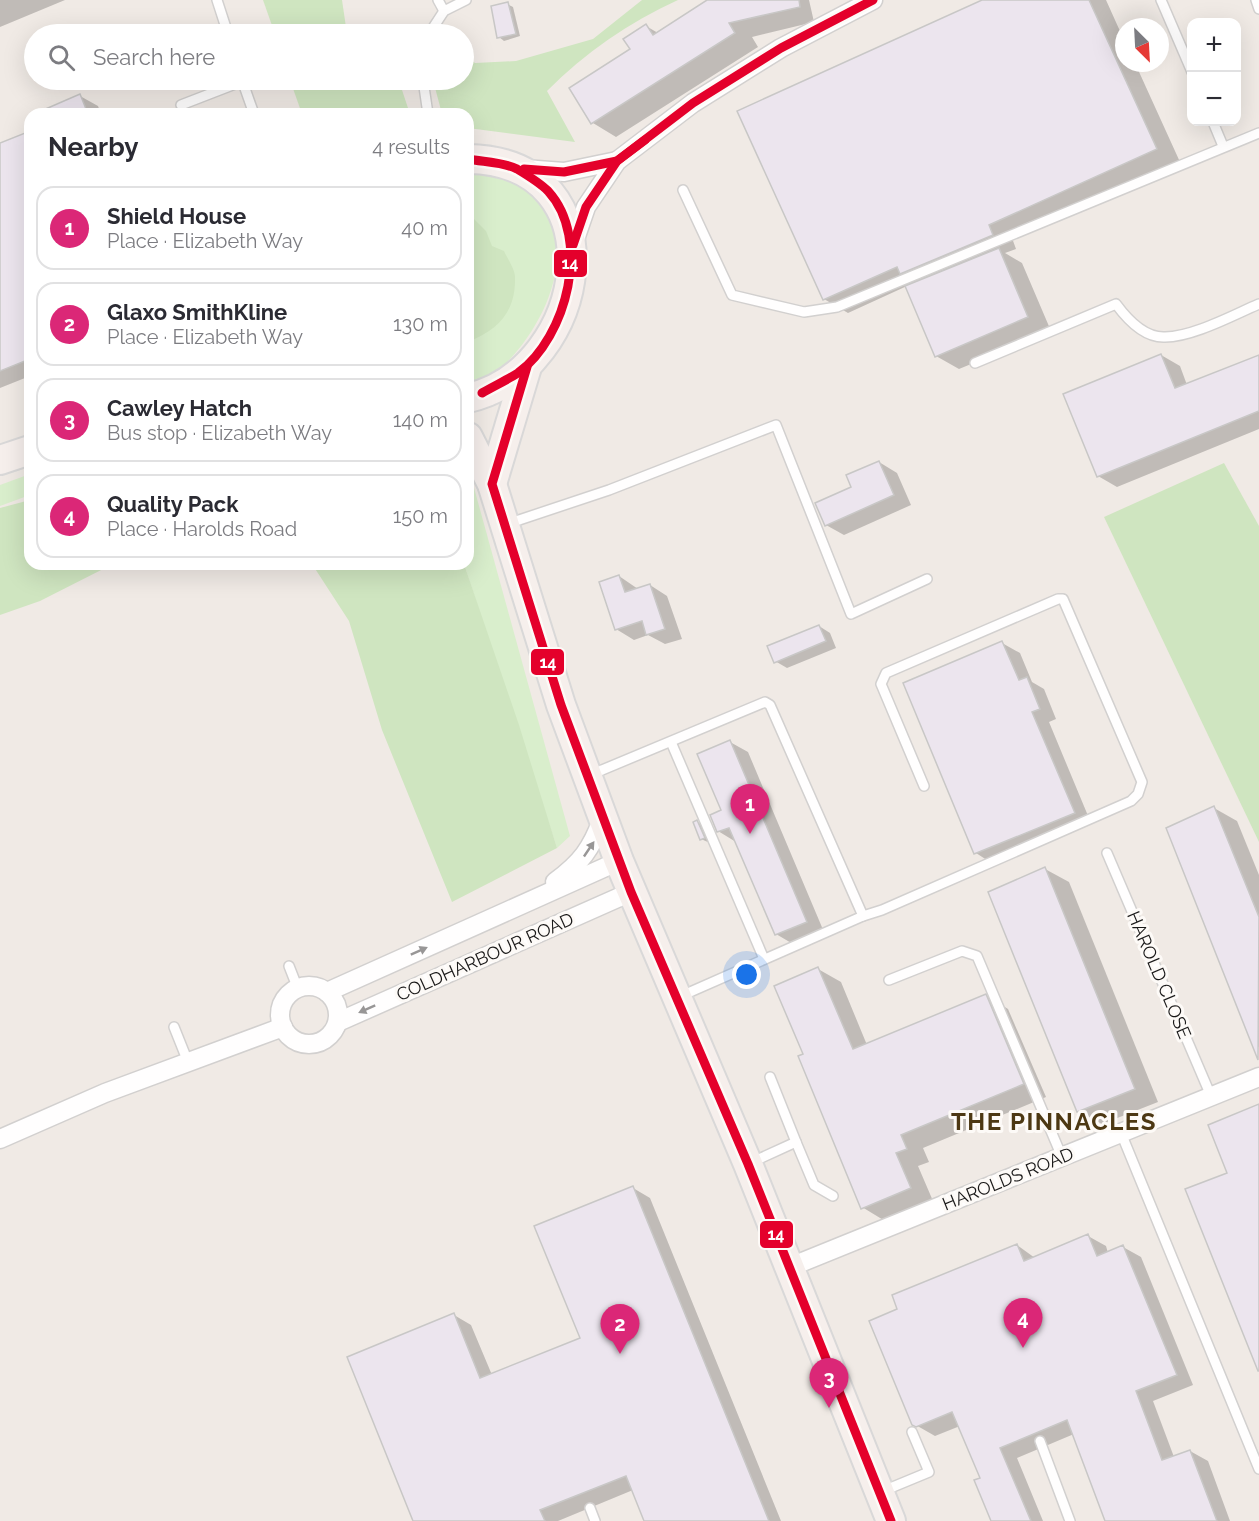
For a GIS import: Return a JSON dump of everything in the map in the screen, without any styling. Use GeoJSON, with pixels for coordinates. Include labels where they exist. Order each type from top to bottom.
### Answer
{"type":"FeatureCollection","features":[{"type":"Feature","properties":{"kind":"main road"},"geometry":{"type":"LineString","coordinates":[[474,160],[492,161],[524,169],[542,183],[565,218],[573,245],[569,291],[560,316],[545,345],[527,367],[496,388],[474,396]]}},
{"type":"Feature","properties":{"kind":"main road"},"geometry":{"type":"LineString","coordinates":[[492,484],[527,367]]}},
{"type":"Feature","properties":{"kind":"main road"},"geometry":{"type":"LineString","coordinates":[[474,449],[492,484],[561,705],[631,892],[748,1164],[891,1521]]}},
{"type":"Feature","properties":{"kind":"main road"},"geometry":{"type":"LineString","coordinates":[[0,460],[24,452]]}},
{"type":"Feature","properties":{"kind":"street"},"geometry":{"type":"LineString","coordinates":[[573,245],[586,207],[617,160],[693,103],[781,48],[865,2]]}},
{"type":"Feature","properties":{"kind":"street"},"geometry":{"type":"LineString","coordinates":[[524,169],[564,172],[617,160]]}},
{"type":"Feature","properties":{"kind":"street","name":"COLDHARBOUR ROAD"},"geometry":{"type":"LineString","coordinates":[[532,900],[573,868],[592,848],[603,818]]}},
{"type":"Feature","properties":{"kind":"street","name":"COLDHARBOUR ROAD"},"geometry":{"type":"LineString","coordinates":[[327,992],[619,861]]}},
{"type":"Feature","properties":{"kind":"street","name":"COLDHARBOUR ROAD"},"geometry":{"type":"LineString","coordinates":[[283,1027],[295,1041],[314,1044],[330,1036],[338,1022],[631,892]]}},
{"type":"Feature","properties":{"kind":"street"},"geometry":{"type":"LineString","coordinates":[[0,1139],[105,1093],[283,1027],[281,1009],[290,993],[298,989],[313,987],[327,992],[337,1006],[338,1022]]}},
{"type":"Feature","properties":{"kind":"street","name":"HAROLDS ROAD"},"geometry":{"type":"LineString","coordinates":[[790,1267],[1259,1077]]}},
{"type":"Feature","properties":{"kind":"lane"},"geometry":{"type":"LineString","coordinates":[[217,0],[225,24]]}},
{"type":"Feature","properties":{"kind":"lane"},"geometry":{"type":"LineString","coordinates":[[438,0],[444,11]]}},
{"type":"Feature","properties":{"kind":"lane"},"geometry":{"type":"LineString","coordinates":[[436,24],[444,11],[466,0]]}},
{"type":"Feature","properties":{"kind":"lane"},"geometry":{"type":"LineString","coordinates":[[1161,0],[1187,62]]}},
{"type":"Feature","properties":{"kind":"lane"},"geometry":{"type":"LineString","coordinates":[[1256,0],[1259,9]]}},
{"type":"Feature","properties":{"kind":"lane"},"geometry":{"type":"LineString","coordinates":[[181,105],[218,90]]}},
{"type":"Feature","properties":{"kind":"lane"},"geometry":{"type":"LineString","coordinates":[[246,90],[252,108]]}},
{"type":"Feature","properties":{"kind":"lane"},"geometry":{"type":"LineString","coordinates":[[424,90],[427,108]]}},
{"type":"Feature","properties":{"kind":"lane"},"geometry":{"type":"LineString","coordinates":[[1215,126],[1223,146]]}},
{"type":"Feature","properties":{"kind":"lane"},"geometry":{"type":"LineString","coordinates":[[683,190],[732,295],[804,312],[837,307],[1259,133]]}},
{"type":"Feature","properties":{"kind":"lane"},"geometry":{"type":"LineString","coordinates":[[975,363],[1116,304],[1128,320],[1147,332],[1164,338],[1221,320],[1259,304]]}},
{"type":"Feature","properties":{"kind":"lane"},"geometry":{"type":"LineString","coordinates":[[504,524],[609,490],[776,425],[850,614],[927,579]]}},
{"type":"Feature","properties":{"kind":"lane"},"geometry":{"type":"LineString","coordinates":[[676,999],[1131,801],[1138,794],[1142,782],[1063,599],[1058,599],[886,673],[881,684],[924,786]]}},
{"type":"Feature","properties":{"kind":"lane"},"geometry":{"type":"LineString","coordinates":[[588,776],[765,702],[770,705],[863,916]]}},
{"type":"Feature","properties":{"kind":"lane"},"geometry":{"type":"LineString","coordinates":[[671,742],[764,959]]}},
{"type":"Feature","properties":{"kind":"lane","name":"HAROLD CLOSE"},"geometry":{"type":"LineString","coordinates":[[1107,853],[1211,1096]]}},
{"type":"Feature","properties":{"kind":"lane"},"geometry":{"type":"LineString","coordinates":[[889,980],[962,951],[976,956],[1062,1157]]}},
{"type":"Feature","properties":{"kind":"lane"},"geometry":{"type":"LineString","coordinates":[[289,966],[298,989]]}},
{"type":"Feature","properties":{"kind":"lane"},"geometry":{"type":"LineString","coordinates":[[174,1027],[188,1062]]}},
{"type":"Feature","properties":{"kind":"lane"},"geometry":{"type":"LineString","coordinates":[[770,1077],[814,1185],[833,1196]]}},
{"type":"Feature","properties":{"kind":"lane"},"geometry":{"type":"LineString","coordinates":[[1121,1133],[1259,1469]]}},
{"type":"Feature","properties":{"kind":"lane"},"geometry":{"type":"LineString","coordinates":[[748,1164],[796,1142]]}},
{"type":"Feature","properties":{"kind":"lane"},"geometry":{"type":"LineString","coordinates":[[880,1492],[929,1472],[912,1431]]}},
{"type":"Feature","properties":{"kind":"lane"},"geometry":{"type":"LineString","coordinates":[[1040,1441],[1070,1521]]}},
{"type":"Feature","properties":{"kind":"lane"},"geometry":{"type":"LineString","coordinates":[[590,1508],[596,1521]]}},
{"type":"Feature","properties":{"kind":"shaded area"},"geometry":{"type":"Polygon","coordinates":[[[0,0],[1259,0],[1259,1521],[0,1521],[0,0]]]}},
{"type":"Feature","properties":{"kind":"green space"},"geometry":{"type":"Polygon","coordinates":[[[263,0],[342,0],[346,24],[271,24],[263,0]]]}},
{"type":"Feature","properties":{"kind":"green space"},"geometry":{"type":"Polygon","coordinates":[[[642,0],[678,0],[625,28],[577,64],[547,91],[575,142],[474,129],[474,108],[440,108],[436,90],[474,90],[474,62],[516,61],[593,39],[642,0]]]}},
{"type":"Feature","properties":{"kind":"green space"},"geometry":{"type":"Polygon","coordinates":[[[294,90],[402,90],[408,108],[300,108],[294,90]]]}},
{"type":"Feature","properties":{"kind":"green space"},"geometry":{"type":"Polygon","coordinates":[[[474,170],[515,182],[542,204],[553,227],[557,252],[554,277],[546,303],[534,327],[501,368],[474,382],[474,170]]]}},
{"type":"Feature","properties":{"kind":"green space"},"geometry":{"type":"Polygon","coordinates":[[[474,219],[486,231],[492,246],[504,251],[515,274],[512,300],[508,310],[496,325],[474,339],[474,219]]]}},
{"type":"Feature","properties":{"kind":"green space"},"geometry":{"type":"Polygon","coordinates":[[[1224,463],[1259,526],[1259,842],[1104,517],[1224,463]]]}},
{"type":"Feature","properties":{"kind":"green space"},"geometry":{"type":"Polygon","coordinates":[[[24,476],[24,497],[0,506],[0,485],[24,476]]]}},
{"type":"Feature","properties":{"kind":"green space"},"geometry":{"type":"Polygon","coordinates":[[[474,488],[570,836],[557,848],[466,570],[474,570],[474,488]]]}},
{"type":"Feature","properties":{"kind":"green space"},"geometry":{"type":"Polygon","coordinates":[[[24,502],[24,570],[101,570],[40,601],[0,615],[0,508],[24,502]]]}},
{"type":"Feature","properties":{"kind":"green space"},"geometry":{"type":"Polygon","coordinates":[[[316,570],[466,570],[519,725],[557,848],[452,902],[382,730],[349,621],[316,570]]]}},
{"type":"Feature","properties":{"kind":"building"},"geometry":{"type":"Polygon","coordinates":[[[707,0],[799,0],[800,7],[729,23],[735,33],[591,124],[569,88],[630,49],[623,39],[646,24],[653,35],[707,0]]]}},
{"type":"Feature","properties":{"kind":"building"},"geometry":{"type":"Polygon","coordinates":[[[982,0],[1089,0],[1115,57],[1115,72],[1122,72],[1157,149],[989,225],[993,235],[900,274],[897,267],[823,300],[737,111],[982,0]]]}},
{"type":"Feature","properties":{"kind":"building"},"geometry":{"type":"Polygon","coordinates":[[[508,2],[516,34],[497,38],[491,6],[508,2]]]}},
{"type":"Feature","properties":{"kind":"building"},"geometry":{"type":"Polygon","coordinates":[[[80,94],[86,108],[48,108],[80,94]]]}},
{"type":"Feature","properties":{"kind":"building"},"geometry":{"type":"Polygon","coordinates":[[[24,133],[24,361],[0,371],[0,143],[24,133]]]}},
{"type":"Feature","properties":{"kind":"building"},"geometry":{"type":"Polygon","coordinates":[[[999,248],[1028,317],[935,357],[905,286],[999,248]]]}},
{"type":"Feature","properties":{"kind":"building"},"geometry":{"type":"Polygon","coordinates":[[[1161,354],[1175,388],[1259,355],[1259,411],[1097,477],[1063,394],[1161,354]]]}},
{"type":"Feature","properties":{"kind":"building"},"geometry":{"type":"Polygon","coordinates":[[[879,461],[894,495],[825,526],[815,503],[851,487],[846,475],[879,461]]]}},
{"type":"Feature","properties":{"kind":"building"},"geometry":{"type":"Polygon","coordinates":[[[619,575],[625,592],[650,584],[665,629],[646,635],[642,621],[615,630],[599,582],[619,575]]]}},
{"type":"Feature","properties":{"kind":"building"},"geometry":{"type":"Polygon","coordinates":[[[819,625],[826,641],[774,663],[767,646],[819,625]]]}},
{"type":"Feature","properties":{"kind":"building"},"geometry":{"type":"Polygon","coordinates":[[[1002,641],[1019,680],[1027,677],[1040,709],[1032,712],[1075,813],[974,854],[903,683],[1002,641]]]}},
{"type":"Feature","properties":{"kind":"building"},"geometry":{"type":"Polygon","coordinates":[[[730,740],[807,922],[775,935],[729,828],[717,832],[710,815],[721,810],[697,754],[730,740]]]}},
{"type":"Feature","properties":{"kind":"building"},"geometry":{"type":"Polygon","coordinates":[[[1214,806],[1259,917],[1258,1060],[1166,828],[1214,806]]]}},
{"type":"Feature","properties":{"kind":"building"},"geometry":{"type":"Polygon","coordinates":[[[697,820],[705,838],[700,840],[693,822],[697,820]]]}},
{"type":"Feature","properties":{"kind":"building"},"geometry":{"type":"Polygon","coordinates":[[[1045,867],[1135,1089],[1077,1112],[988,892],[1045,867]]]}},
{"type":"Feature","properties":{"kind":"building"},"geometry":{"type":"Polygon","coordinates":[[[818,967],[853,1049],[986,994],[1024,1084],[901,1135],[907,1149],[896,1153],[911,1188],[861,1209],[798,1056],[803,1054],[774,986],[818,967]]]}},
{"type":"Feature","properties":{"kind":"building"},"geometry":{"type":"Polygon","coordinates":[[[1259,1104],[1258,1371],[1185,1189],[1227,1173],[1208,1125],[1259,1104]]]}},
{"type":"Feature","properties":{"kind":"building"},"geometry":{"type":"Polygon","coordinates":[[[633,1186],[769,1521],[644,1521],[626,1476],[540,1510],[545,1521],[413,1521],[347,1357],[454,1313],[480,1378],[580,1338],[534,1226],[633,1186]]]}},
{"type":"Feature","properties":{"kind":"building"},"geometry":{"type":"Polygon","coordinates":[[[1088,1234],[1097,1256],[1123,1245],[1177,1375],[1136,1391],[1162,1460],[1190,1450],[1217,1521],[1105,1521],[1067,1420],[1000,1448],[1031,1521],[991,1521],[974,1480],[980,1478],[952,1412],[916,1427],[912,1425],[869,1321],[897,1309],[892,1295],[1017,1244],[1024,1261],[1088,1234]]]}},
{"type":"Feature","properties":{"kind":"transit line","name":"14"},"geometry":{"type":"LineString","coordinates":[[573,245],[586,207],[617,161],[693,103],[781,48],[873,0]]}},
{"type":"Feature","properties":{"kind":"transit line","name":"14"},"geometry":{"type":"LineString","coordinates":[[524,169],[564,172],[617,161],[645,140]]}},
{"type":"Feature","properties":{"kind":"transit line","name":"14"},"geometry":{"type":"LineString","coordinates":[[474,160],[517,169],[548,191],[561,211],[569,235],[571,260],[568,287],[561,312],[550,336],[535,357],[518,373],[482,393]]}},
{"type":"Feature","properties":{"kind":"transit line","name":"14"},"geometry":{"type":"LineString","coordinates":[[527,367],[492,484],[561,705],[631,892],[748,1164],[891,1521]]}},
{"type":"Feature","properties":{"kind":"place","name":"Shield House"},"geometry":{"type":"Point","coordinates":[750,834]}},
{"type":"Feature","properties":{"kind":"place","name":"Quality Pack"},"geometry":{"type":"Point","coordinates":[1023,1348]}},
{"type":"Feature","properties":{"kind":"place","name":"Glaxo SmithKline"},"geometry":{"type":"Point","coordinates":[620,1354]}},
{"type":"Feature","properties":{"kind":"place","name":"Cawley Hatch"},"geometry":{"type":"Point","coordinates":[829,1408]}},
{"type":"Feature","properties":{"kind":"district","name":"THE PINNACLES"},"geometry":{"type":"Point","coordinates":[1054,1122]}}]}
